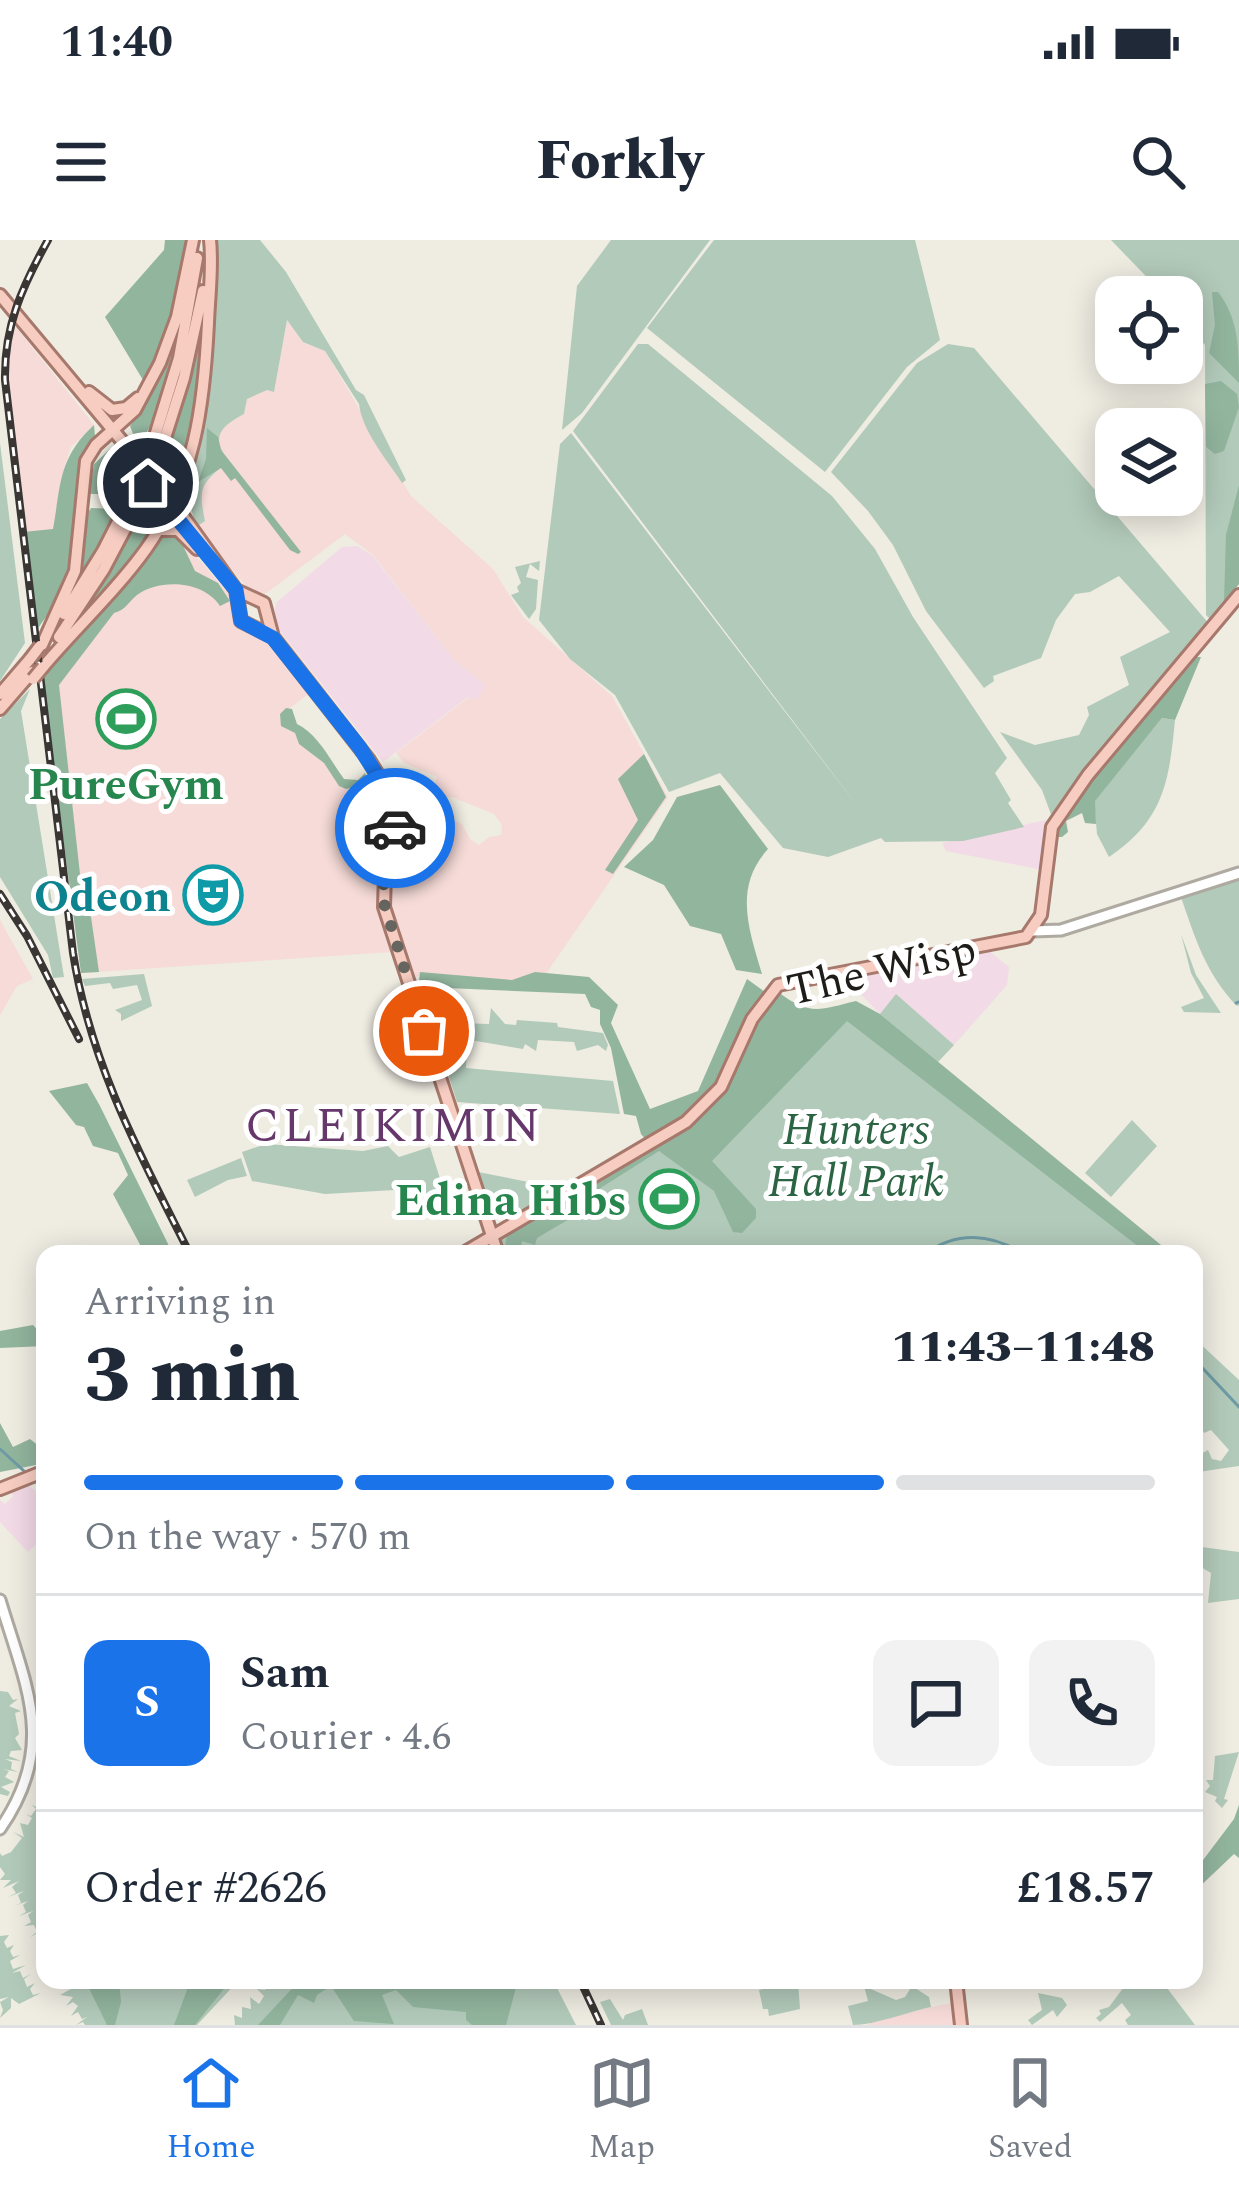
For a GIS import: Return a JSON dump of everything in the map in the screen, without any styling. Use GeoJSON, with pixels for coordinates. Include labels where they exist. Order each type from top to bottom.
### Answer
{"type":"FeatureCollection","features":[{"type":"Feature","properties":{"kind":"main road"},"geometry":{"type":"LineString","coordinates":[[36,667],[41,645],[73,578],[84,466],[93,449],[135,410],[147,388],[171,337],[196,240]]}},
{"type":"Feature","properties":{"kind":"main road"},"geometry":{"type":"LineString","coordinates":[[154,456],[186,330],[196,240]]}},
{"type":"Feature","properties":{"kind":"main road"},"geometry":{"type":"LineString","coordinates":[[0,694],[36,667],[94,587],[154,456],[192,346],[210,240]]}},
{"type":"Feature","properties":{"kind":"main road"},"geometry":{"type":"LineString","coordinates":[[0,710],[134,564],[158,530],[185,475],[204,391],[210,240]]}},
{"type":"Feature","properties":{"kind":"main road"},"geometry":{"type":"LineString","coordinates":[[0,295],[236,590],[264,603],[273,638]]}},
{"type":"Feature","properties":{"kind":"main road"},"geometry":{"type":"LineString","coordinates":[[27,328],[50,344],[61,345]]}},
{"type":"Feature","properties":{"kind":"main road"},"geometry":{"type":"LineString","coordinates":[[64,370],[112,410],[126,408],[147,388]]}},
{"type":"Feature","properties":{"kind":"main road"},"geometry":{"type":"LineString","coordinates":[[185,475],[186,513],[194,536]]}},
{"type":"Feature","properties":{"kind":"main road"},"geometry":{"type":"LineString","coordinates":[[41,645],[136,496]]}},
{"type":"Feature","properties":{"kind":"main road"},"geometry":{"type":"LineString","coordinates":[[158,530],[178,530],[221,572]]}},
{"type":"Feature","properties":{"kind":"main road"},"geometry":{"type":"LineString","coordinates":[[236,590],[241,621],[273,638],[360,748],[400,812]]}},
{"type":"Feature","properties":{"kind":"main road"},"geometry":{"type":"LineString","coordinates":[[1033,931],[1041,915],[1052,826],[1088,775],[1239,595]]}},
{"type":"Feature","properties":{"kind":"main road"},"geometry":{"type":"LineString","coordinates":[[240,607],[252,598]]}},
{"type":"Feature","properties":{"kind":"main road"},"geometry":{"type":"LineString","coordinates":[[256,628],[268,615]]}},
{"type":"Feature","properties":{"kind":"main road"},"geometry":{"type":"LineString","coordinates":[[400,812],[415,812],[422,824],[417,835],[404,837]]}},
{"type":"Feature","properties":{"kind":"main road"},"geometry":{"type":"LineString","coordinates":[[400,812],[394,826],[404,837]]}},
{"type":"Feature","properties":{"kind":"main road"},"geometry":{"type":"LineString","coordinates":[[404,837],[385,873],[384,907],[495,1245]]}},
{"type":"Feature","properties":{"kind":"main road","name":"The Wisp"},"geometry":{"type":"LineString","coordinates":[[476,1245],[695,1114],[725,1081],[752,1019],[778,985],[1026,937],[1033,931]]}},
{"type":"Feature","properties":{"kind":"main road"},"geometry":{"type":"LineString","coordinates":[[0,1489],[36,1475]]}},
{"type":"Feature","properties":{"kind":"main road"},"geometry":{"type":"LineString","coordinates":[[957,1989],[961,2025]]}},
{"type":"Feature","properties":{"kind":"street","name":"The Wisp"},"geometry":{"type":"LineString","coordinates":[[1033,931],[1058,931],[1239,873]]}},
{"type":"Feature","properties":{"kind":"street"},"geometry":{"type":"LineString","coordinates":[[0,1600],[33,1712],[35,1735],[27,1781],[0,1829]]}},
{"type":"Feature","properties":{"kind":"shaded area"},"geometry":{"type":"Polygon","coordinates":[[[287,320],[303,342],[325,351],[411,496],[493,569],[523,617],[612,696],[668,797],[543,978],[520,982],[415,976],[406,951],[81,973],[42,677],[165,533],[179,536],[234,600],[234,623],[267,637],[310,693],[279,716],[340,786],[377,787],[384,823],[406,855],[447,818],[462,824],[479,845],[501,835],[502,825],[494,814],[452,797],[439,799],[432,790],[437,777],[404,763],[396,753],[485,685],[454,660],[373,555],[345,534],[265,594],[251,592],[196,527],[193,491],[229,461],[217,444],[221,427],[244,414],[247,398],[274,392],[287,320]]]}},
{"type":"Feature","properties":{"kind":"shaded area"},"geometry":{"type":"Polygon","coordinates":[[[12,322],[94,425],[71,447],[53,530],[23,532],[8,376],[12,322]]]}},
{"type":"Feature","properties":{"kind":"shaded area"},"geometry":{"type":"Polygon","coordinates":[[[357,546],[372,555],[454,660],[485,685],[477,700],[468,697],[383,762],[276,626],[273,616],[277,602],[342,547],[357,546]]]}},
{"type":"Feature","properties":{"kind":"shaded area"},"geometry":{"type":"Polygon","coordinates":[[[1046,820],[1043,870],[946,851],[942,843],[1046,820]]]}},
{"type":"Feature","properties":{"kind":"shaded area"},"geometry":{"type":"Polygon","coordinates":[[[0,920],[33,979],[17,986],[0,1015],[0,920]]]}},
{"type":"Feature","properties":{"kind":"shaded area"},"geometry":{"type":"Polygon","coordinates":[[[984,947],[1009,967],[1007,985],[954,1045],[897,995],[880,1014],[857,990],[855,970],[984,947]]]}},
{"type":"Feature","properties":{"kind":"shaded area"},"geometry":{"type":"Polygon","coordinates":[[[28,1485],[36,1491],[36,1544],[28,1552],[0,1522],[0,1500],[5,1504],[11,1492],[28,1485]]]}},
{"type":"Feature","properties":{"kind":"shaded area"},"geometry":{"type":"Polygon","coordinates":[[[951,2003],[954,2025],[868,2025],[878,2018],[951,2003]]]}},
{"type":"Feature","properties":{"kind":"green space"},"geometry":{"type":"Polygon","coordinates":[[[165,240],[187,240],[169,332],[143,380],[105,317],[164,250],[165,240]]]}},
{"type":"Feature","properties":{"kind":"green space"},"geometry":{"type":"Polygon","coordinates":[[[214,240],[260,240],[286,272],[356,390],[364,395],[406,480],[402,483],[376,445],[359,404],[325,351],[303,342],[287,320],[274,392],[267,390],[247,399],[244,414],[220,433],[220,445],[229,461],[204,486],[205,521],[196,527],[187,493],[207,396],[214,240]]]}},
{"type":"Feature","properties":{"kind":"green space"},"geometry":{"type":"Polygon","coordinates":[[[611,240],[710,240],[582,413],[562,430],[577,286],[611,240]]]}},
{"type":"Feature","properties":{"kind":"green space"},"geometry":{"type":"Polygon","coordinates":[[[714,240],[915,240],[940,340],[907,367],[825,472],[647,328],[714,240]]]}},
{"type":"Feature","properties":{"kind":"green space"},"geometry":{"type":"Polygon","coordinates":[[[1111,240],[1239,240],[1239,584],[1210,619],[1206,615],[1203,276],[1146,276],[1111,240]]]}},
{"type":"Feature","properties":{"kind":"green space"},"geometry":{"type":"Polygon","coordinates":[[[1212,292],[1218,292],[1225,302],[1234,324],[1239,383],[1209,353],[1215,325],[1212,292]]]}},
{"type":"Feature","properties":{"kind":"green space"},"geometry":{"type":"Polygon","coordinates":[[[179,322],[158,413],[138,447],[130,426],[145,406],[179,322]]]}},
{"type":"Feature","properties":{"kind":"green space"},"geometry":{"type":"Polygon","coordinates":[[[200,336],[196,414],[186,455],[171,484],[158,474],[187,393],[200,336]]]}},
{"type":"Feature","properties":{"kind":"green space"},"geometry":{"type":"Polygon","coordinates":[[[638,344],[648,344],[832,496],[875,549],[913,617],[1007,758],[995,773],[1024,827],[963,841],[885,842],[881,838],[828,857],[783,848],[720,773],[669,792],[615,695],[570,659],[539,620],[560,444],[571,433],[862,812],[573,431],[638,344]]]}},
{"type":"Feature","properties":{"kind":"green space"},"geometry":{"type":"Polygon","coordinates":[[[948,344],[974,348],[1095,490],[1095,516],[1117,516],[1210,625],[1052,817],[1042,790],[1000,732],[1035,745],[1079,735],[1089,715],[1087,707],[1129,685],[1120,657],[1170,632],[1119,576],[1090,592],[1075,594],[1056,620],[1041,658],[993,676],[994,681],[984,688],[926,611],[893,545],[831,472],[917,363],[948,344]]]}},
{"type":"Feature","properties":{"kind":"green space"},"geometry":{"type":"Polygon","coordinates":[[[1221,381],[1237,394],[1239,407],[1224,451],[1215,454],[1206,447],[1205,384],[1221,381]]]}},
{"type":"Feature","properties":{"kind":"green space"},"geometry":{"type":"Polygon","coordinates":[[[94,425],[95,436],[79,465],[70,573],[63,593],[36,631],[23,532],[53,529],[67,461],[94,425]]]}},
{"type":"Feature","properties":{"kind":"green space"},"geometry":{"type":"Polygon","coordinates":[[[207,428],[301,552],[290,550],[235,478],[231,481],[221,468],[198,482],[206,459],[207,428]]]}},
{"type":"Feature","properties":{"kind":"green space"},"geometry":{"type":"Polygon","coordinates":[[[0,443],[25,643],[0,681],[0,443]]]}},
{"type":"Feature","properties":{"kind":"green space"},"geometry":{"type":"Polygon","coordinates":[[[110,449],[127,468],[125,483],[118,494],[89,494],[94,464],[110,449]]]}},
{"type":"Feature","properties":{"kind":"green space"},"geometry":{"type":"Polygon","coordinates":[[[1239,485],[1239,584],[1224,602],[1226,535],[1239,485]]]}},
{"type":"Feature","properties":{"kind":"green space"},"geometry":{"type":"Polygon","coordinates":[[[149,497],[162,516],[128,565],[84,611],[149,497]]]}},
{"type":"Feature","properties":{"kind":"green space"},"geometry":{"type":"Polygon","coordinates":[[[91,508],[117,509],[78,583],[86,516],[91,508]]]}},
{"type":"Feature","properties":{"kind":"green space"},"geometry":{"type":"Polygon","coordinates":[[[165,534],[179,537],[195,571],[218,583],[230,601],[220,606],[204,591],[181,585],[147,590],[114,613],[59,685],[84,910],[91,917],[99,972],[81,973],[42,677],[165,534]]]}},
{"type":"Feature","properties":{"kind":"green space"},"geometry":{"type":"Polygon","coordinates":[[[540,561],[539,571],[530,564],[526,577],[538,580],[536,609],[529,619],[511,595],[519,592],[521,583],[515,567],[540,561]]]}},
{"type":"Feature","properties":{"kind":"green space"},"geometry":{"type":"Polygon","coordinates":[[[1194,657],[1201,657],[1175,720],[1162,718],[1095,801],[1096,824],[1085,823],[1082,813],[1066,821],[1068,832],[1055,837],[1096,771],[1194,657]]]}},
{"type":"Feature","properties":{"kind":"green space"},"geometry":{"type":"Polygon","coordinates":[[[30,689],[21,711],[64,977],[53,978],[48,955],[0,877],[0,719],[30,689]]]}},
{"type":"Feature","properties":{"kind":"green space"},"geometry":{"type":"Polygon","coordinates":[[[292,709],[297,724],[317,741],[344,779],[358,780],[365,773],[369,784],[339,786],[324,763],[299,744],[295,733],[281,726],[280,714],[292,709]]]}},
{"type":"Feature","properties":{"kind":"green space"},"geometry":{"type":"Polygon","coordinates":[[[1162,718],[1175,720],[1160,798],[1142,829],[1109,857],[1097,834],[1094,801],[1162,718]]]}},
{"type":"Feature","properties":{"kind":"green space"},"geometry":{"type":"Polygon","coordinates":[[[644,754],[666,797],[613,874],[605,870],[638,820],[618,779],[644,754]]]}},
{"type":"Feature","properties":{"kind":"green space"},"geometry":{"type":"Polygon","coordinates":[[[720,785],[768,849],[750,878],[747,894],[749,925],[762,974],[736,970],[721,934],[690,926],[664,885],[624,867],[653,840],[677,797],[720,785]]]}},
{"type":"Feature","properties":{"kind":"green space"},"geometry":{"type":"Polygon","coordinates":[[[1239,878],[1237,1006],[1209,968],[1181,897],[1239,878]]]}},
{"type":"Feature","properties":{"kind":"green space"},"geometry":{"type":"Polygon","coordinates":[[[1181,934],[1196,975],[1221,1013],[1184,1012],[1181,1007],[1204,998],[1191,973],[1181,934]]]}},
{"type":"Feature","properties":{"kind":"green space"},"geometry":{"type":"Polygon","coordinates":[[[420,972],[512,980],[535,972],[589,977],[618,1005],[611,1023],[650,1109],[698,1091],[747,979],[768,994],[778,992],[807,1008],[856,1001],[880,1014],[1161,1245],[1136,1245],[847,1021],[712,1161],[756,1209],[756,1218],[742,1233],[733,1232],[714,1191],[659,1151],[591,1194],[583,1211],[537,1238],[535,1245],[522,1241],[521,1245],[505,1245],[507,1234],[651,1146],[636,1116],[624,1114],[600,1010],[591,1007],[585,994],[425,987],[419,981],[420,972]]]}},
{"type":"Feature","properties":{"kind":"green space"},"geometry":{"type":"Polygon","coordinates":[[[144,974],[152,1006],[121,1021],[115,1010],[142,1000],[137,985],[85,986],[82,979],[144,974]]]}},
{"type":"Feature","properties":{"kind":"green space"},"geometry":{"type":"Polygon","coordinates":[[[896,994],[954,1045],[938,1062],[880,1014],[896,994]]]}},
{"type":"Feature","properties":{"kind":"green space"},"geometry":{"type":"Polygon","coordinates":[[[491,1008],[505,1024],[516,1025],[517,1020],[557,1023],[558,1027],[603,1033],[606,1051],[598,1045],[577,1051],[574,1042],[538,1040],[536,1051],[525,1044],[523,1049],[435,1039],[429,1022],[489,1024],[491,1008]]]}},
{"type":"Feature","properties":{"kind":"green space","name":"Hunters Hall Park"},"geometry":{"type":"Polygon","coordinates":[[[847,1020],[1137,1245],[501,1245],[506,1232],[847,1020]]]}},
{"type":"Feature","properties":{"kind":"green space"},"geometry":{"type":"Polygon","coordinates":[[[451,1046],[467,1047],[466,1068],[613,1081],[620,1114],[457,1102],[441,1052],[451,1046]]]}},
{"type":"Feature","properties":{"kind":"green space"},"geometry":{"type":"Polygon","coordinates":[[[87,1083],[169,1245],[140,1245],[113,1194],[128,1175],[118,1153],[93,1146],[84,1127],[76,1125],[49,1091],[87,1083]]]}},
{"type":"Feature","properties":{"kind":"green space"},"geometry":{"type":"Polygon","coordinates":[[[1132,1120],[1157,1146],[1111,1197],[1085,1173],[1132,1120]]]}},
{"type":"Feature","properties":{"kind":"green space"},"geometry":{"type":"Polygon","coordinates":[[[266,1144],[363,1151],[388,1146],[399,1157],[430,1147],[443,1188],[422,1195],[412,1189],[325,1194],[252,1181],[242,1152],[266,1144]]]}},
{"type":"Feature","properties":{"kind":"green space"},"geometry":{"type":"Polygon","coordinates":[[[241,1158],[247,1176],[195,1197],[187,1180],[241,1158]]]}},
{"type":"Feature","properties":{"kind":"green space"},"geometry":{"type":"Polygon","coordinates":[[[478,1172],[564,1189],[511,1219],[506,1204],[490,1209],[478,1172]]]}},
{"type":"Feature","properties":{"kind":"green space"},"geometry":{"type":"Polygon","coordinates":[[[33,1325],[36,1346],[0,1348],[0,1331],[33,1325]]]}},
{"type":"Feature","properties":{"kind":"green space"},"geometry":{"type":"Polygon","coordinates":[[[1203,1346],[1239,1380],[1239,1466],[1203,1471],[1203,1453],[1208,1450],[1212,1459],[1221,1461],[1229,1450],[1211,1430],[1204,1433],[1203,1346]]]}},
{"type":"Feature","properties":{"kind":"green space"},"geometry":{"type":"Polygon","coordinates":[[[0,1423],[13,1447],[30,1439],[36,1444],[36,1465],[0,1472],[0,1423]]]}},
{"type":"Feature","properties":{"kind":"green space"},"geometry":{"type":"Polygon","coordinates":[[[1203,1547],[1239,1552],[1239,1599],[1208,1603],[1211,1573],[1203,1568],[1203,1547]]]}},
{"type":"Feature","properties":{"kind":"green space"},"geometry":{"type":"Polygon","coordinates":[[[0,1691],[18,1699],[9,1706],[21,1711],[15,1713],[19,1734],[15,1738],[22,1750],[11,1751],[9,1756],[21,1761],[5,1759],[18,1772],[3,1769],[9,1771],[5,1777],[14,1782],[1,1787],[10,1792],[8,1796],[0,1794],[0,1691]]]}},
{"type":"Feature","properties":{"kind":"green space"},"geometry":{"type":"Polygon","coordinates":[[[1239,1752],[1222,1808],[1217,1797],[1205,1792],[1210,1786],[1206,1780],[1213,1780],[1215,1756],[1239,1752]]]}},
{"type":"Feature","properties":{"kind":"green space"},"geometry":{"type":"Polygon","coordinates":[[[1239,1805],[1239,1858],[1234,1854],[1203,1883],[1203,1860],[1239,1805]]]}},
{"type":"Feature","properties":{"kind":"green space"},"geometry":{"type":"Polygon","coordinates":[[[36,1809],[36,1930],[34,1925],[24,1926],[31,1922],[28,1915],[33,1911],[19,1916],[26,1912],[23,1905],[28,1901],[14,1906],[21,1903],[18,1895],[24,1891],[8,1897],[16,1893],[12,1887],[19,1881],[3,1888],[11,1880],[0,1880],[5,1874],[0,1853],[11,1852],[22,1838],[13,1832],[24,1837],[20,1823],[28,1825],[32,1818],[26,1814],[31,1816],[36,1809]]]}},
{"type":"Feature","properties":{"kind":"green space"},"geometry":{"type":"Polygon","coordinates":[[[9,1935],[4,1942],[7,1948],[14,1945],[13,1957],[20,1955],[10,1961],[13,1969],[26,1965],[12,1973],[20,1971],[23,1978],[31,1974],[24,1979],[27,1987],[35,1983],[30,1989],[33,1995],[41,1993],[19,2004],[11,1998],[11,2008],[0,2018],[0,2002],[9,1997],[0,1999],[0,1936],[9,1935]]]}},
{"type":"Feature","properties":{"kind":"green space"},"geometry":{"type":"Polygon","coordinates":[[[71,1989],[231,1989],[197,2025],[76,2025],[87,2017],[82,2019],[78,2012],[71,2016],[78,2006],[73,2002],[66,2006],[73,1997],[60,1995],[71,1989]]]}},
{"type":"Feature","properties":{"kind":"green space"},"geometry":{"type":"Polygon","coordinates":[[[89,1989],[120,1989],[115,2025],[107,2025],[89,1989]]]}},
{"type":"Feature","properties":{"kind":"green space"},"geometry":{"type":"Polygon","coordinates":[[[224,1989],[195,2025],[174,2025],[187,1990],[224,1989]]]}},
{"type":"Feature","properties":{"kind":"green space"},"geometry":{"type":"Polygon","coordinates":[[[257,1989],[558,1989],[576,2025],[235,2025],[234,2015],[242,2018],[242,2007],[251,2009],[250,1997],[259,2004],[264,1996],[257,1989]]]}},
{"type":"Feature","properties":{"kind":"green space"},"geometry":{"type":"Polygon","coordinates":[[[292,1989],[326,1989],[314,2003],[298,1995],[280,2025],[258,2025],[292,1989]]]}},
{"type":"Feature","properties":{"kind":"green space"},"geometry":{"type":"Polygon","coordinates":[[[333,1989],[516,1989],[506,2025],[472,2025],[466,2012],[413,2007],[396,1990],[382,1995],[394,2024],[354,2021],[333,1989]]]}},
{"type":"Feature","properties":{"kind":"green space"},"geometry":{"type":"Polygon","coordinates":[[[799,1989],[800,2009],[769,2016],[759,1990],[799,1989]]]}},
{"type":"Feature","properties":{"kind":"green space"},"geometry":{"type":"Polygon","coordinates":[[[865,1989],[896,2000],[917,1989],[929,1997],[931,2007],[853,2025],[848,2006],[868,2001],[865,1989]]]}},
{"type":"Feature","properties":{"kind":"green space"},"geometry":{"type":"Polygon","coordinates":[[[1122,1989],[1168,1989],[1195,2025],[1128,2025],[1125,2020],[1131,2015],[1122,2003],[1100,2022],[1096,2018],[1099,2010],[1109,2007],[1122,1989]]]}},
{"type":"Feature","properties":{"kind":"green space"},"geometry":{"type":"Polygon","coordinates":[[[1038,1993],[1062,1998],[1067,2005],[1057,2017],[1053,2010],[1032,2025],[1028,2020],[1042,2010],[1038,1993]]]}},
{"type":"Feature","properties":{"kind":"green space"},"geometry":{"type":"Polygon","coordinates":[[[610,1999],[623,2020],[642,2009],[648,2025],[611,2025],[600,2002],[610,1999]]]}},
{"type":"Feature","properties":{"kind":"waterway"},"geometry":{"type":"LineString","coordinates":[[941,1245],[961,1238],[1005,1245]]}},
{"type":"Feature","properties":{"kind":"waterway"},"geometry":{"type":"LineString","coordinates":[[1203,1369],[1239,1407]]}},
{"type":"Feature","properties":{"kind":"waterway"},"geometry":{"type":"LineString","coordinates":[[0,1449],[24,1471]]}},
{"type":"Feature","properties":{"kind":"railway"},"geometry":{"type":"LineString","coordinates":[[48,240],[16,307],[5,380],[73,953],[104,1070],[186,1245]]}},
{"type":"Feature","properties":{"kind":"railway"},"geometry":{"type":"LineString","coordinates":[[0,894],[27,936],[79,1039]]}},
{"type":"Feature","properties":{"kind":"railway"},"geometry":{"type":"LineString","coordinates":[[584,1989],[601,2025]]}},
{"type":"Feature","properties":{"kind":"way so far"},"geometry":{"type":"LineString","coordinates":[[395,828],[404,837],[385,873],[383,902],[424,1031]]}},
{"type":"Feature","properties":{"kind":"place","name":"PureGym"},"geometry":{"type":"Point","coordinates":[126,719]}},
{"type":"Feature","properties":{"kind":"place","name":"Odeon"},"geometry":{"type":"Point","coordinates":[213,895]}},
{"type":"Feature","properties":{"kind":"place","name":"Edina Hibs"},"geometry":{"type":"Point","coordinates":[669,1199]}},
{"type":"Feature","properties":{"kind":"district","name":"CLEIKIMIN"},"geometry":{"type":"Point","coordinates":[394,1124]}},
{"type":"Feature","properties":{"kind":"route"},"geometry":{"type":"LineString","coordinates":[[148,483],[236,590],[241,621],[273,638],[369,760],[400,812],[395,828]]}}]}
